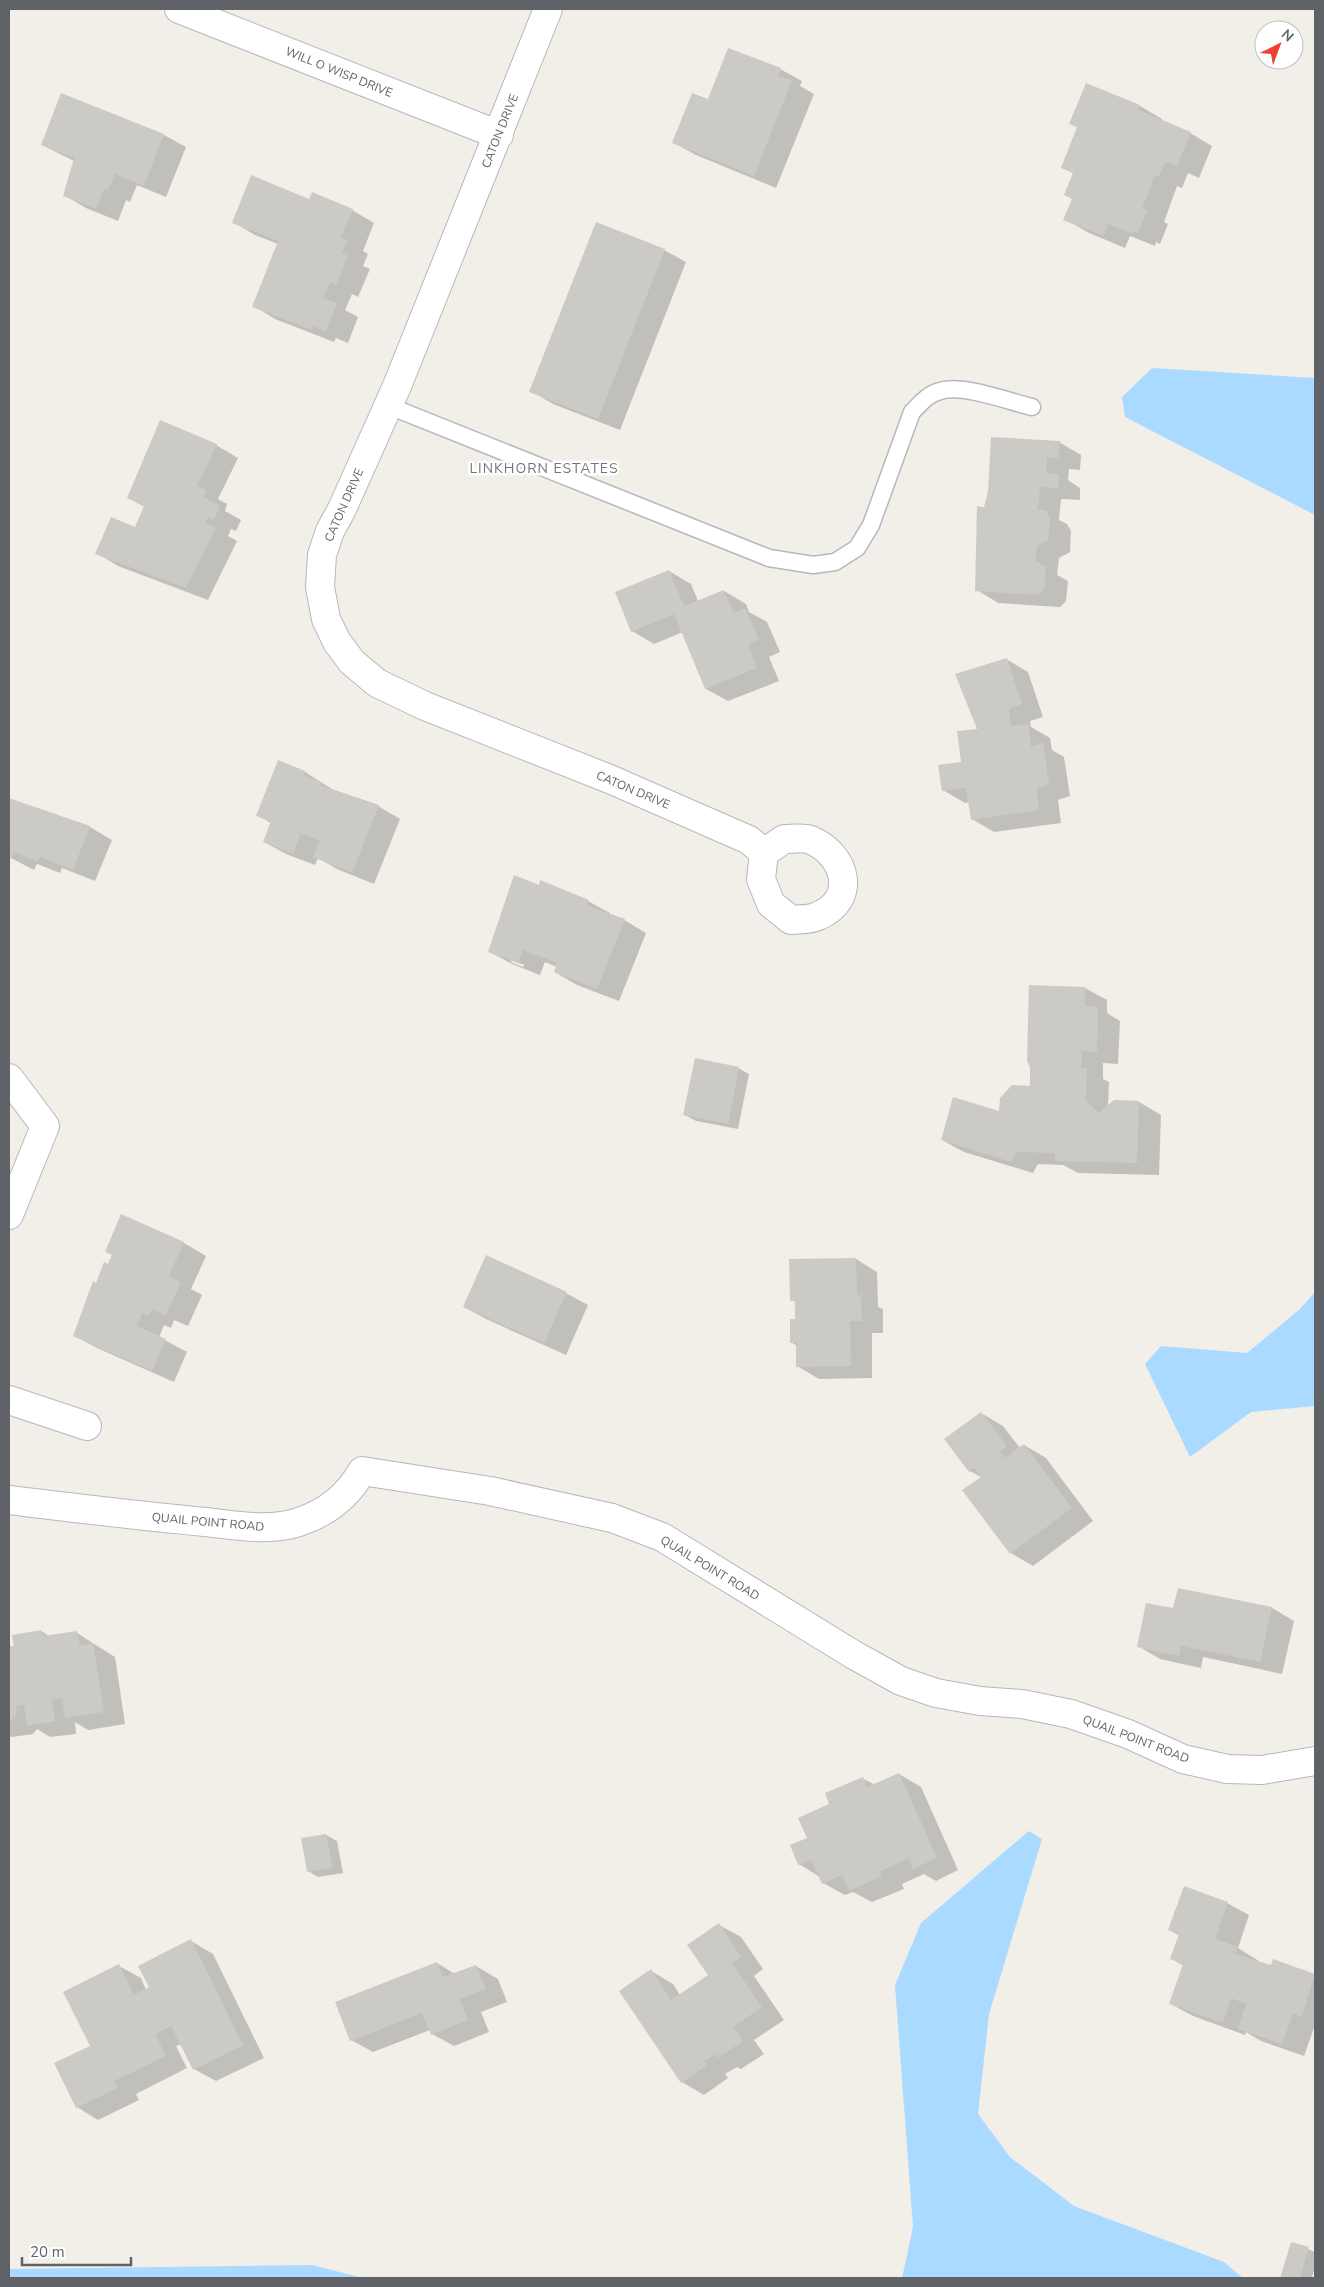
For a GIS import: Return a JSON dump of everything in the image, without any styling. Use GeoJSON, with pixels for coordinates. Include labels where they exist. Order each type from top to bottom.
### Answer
{"type":"FeatureCollection","features":[{"type":"Feature","properties":{"kind":"street","name":"WILL O WISP DRIVE"},"geometry":{"type":"LineString","coordinates":[[179,9],[499,135]]}},
{"type":"Feature","properties":{"kind":"street","name":"CATON DRIVE"},"geometry":{"type":"LineString","coordinates":[[548,9],[389,406],[330,531],[322,555],[320,587],[326,619],[337,642],[352,662],[377,683],[425,706],[612,780],[749,840],[764,853]]}},
{"type":"Feature","properties":{"kind":"street"},"geometry":{"type":"LineString","coordinates":[[9,1078],[45,1126],[9,1215]]}},
{"type":"Feature","properties":{"kind":"street"},"geometry":{"type":"LineString","coordinates":[[9,1400],[87,1426]]}},
{"type":"Feature","properties":{"kind":"street","name":"QUAIL POINT ROAD"},"geometry":{"type":"LineString","coordinates":[[9,1500],[127,1515],[266,1528],[298,1522],[328,1509],[353,1488],[362,1471],[490,1490],[612,1518],[662,1538],[854,1655],[902,1681],[936,1693],[980,1701],[1022,1704],[1071,1714],[1128,1734],[1183,1758],[1227,1769],[1262,1770],[1315,1761]]}},
{"type":"Feature","properties":{"kind":"lane"},"geometry":{"type":"LineString","coordinates":[[389,406],[769,558],[812,565],[835,562],[857,548],[871,525],[912,412],[926,397],[940,391],[960,390],[1032,407]]}},
{"type":"Feature","properties":{"kind":"water"},"geometry":{"type":"Polygon","coordinates":[[[1152,368],[1315,378],[1315,515],[1125,417],[1122,397],[1152,368]]]}},
{"type":"Feature","properties":{"kind":"water"},"geometry":{"type":"Polygon","coordinates":[[[1315,1292],[1315,1406],[1251,1412],[1190,1457],[1145,1364],[1161,1346],[1247,1353],[1300,1309],[1315,1292]]]}},
{"type":"Feature","properties":{"kind":"water"},"geometry":{"type":"Polygon","coordinates":[[[1029,1831],[1042,1839],[989,2014],[978,2114],[1010,2157],[1074,2206],[1224,2262],[1243,2278],[902,2278],[913,2227],[895,1985],[921,1923],[1029,1831]]]}},
{"type":"Feature","properties":{"kind":"water"},"geometry":{"type":"Polygon","coordinates":[[[312,2265],[363,2278],[9,2278],[9,2269],[312,2265]]]}},
{"type":"Feature","properties":{"kind":"building"},"geometry":{"type":"Polygon","coordinates":[[[728,48],[781,68],[778,76],[792,80],[754,176],[672,143],[692,93],[708,99],[728,48]]]}},
{"type":"Feature","properties":{"kind":"building"},"geometry":{"type":"Polygon","coordinates":[[[1086,83],[1140,105],[1138,110],[1191,132],[1177,166],[1165,162],[1159,176],[1155,175],[1142,209],[1147,211],[1138,232],[1134,231],[1133,234],[1108,224],[1103,236],[1063,220],[1072,199],[1064,195],[1073,173],[1061,168],[1077,127],[1069,124],[1086,83]]]}},
{"type":"Feature","properties":{"kind":"building"},"geometry":{"type":"Polygon","coordinates":[[[61,93],[164,134],[144,186],[115,174],[108,190],[104,189],[96,209],[63,196],[74,158],[41,145],[61,93]]]}},
{"type":"Feature","properties":{"kind":"building"},"geometry":{"type":"Polygon","coordinates":[[[251,175],[309,199],[312,192],[353,209],[341,238],[347,240],[342,253],[348,256],[336,285],[330,282],[323,298],[337,303],[326,332],[313,326],[312,330],[252,307],[278,241],[232,223],[251,175]]]}},
{"type":"Feature","properties":{"kind":"building"},"geometry":{"type":"Polygon","coordinates":[[[596,222],[665,249],[598,419],[529,392],[596,222]]]}},
{"type":"Feature","properties":{"kind":"building"},"geometry":{"type":"Polygon","coordinates":[[[160,420],[217,444],[197,486],[206,490],[204,497],[220,506],[214,520],[208,517],[206,523],[216,527],[186,588],[95,554],[111,517],[135,527],[144,506],[127,498],[160,420]]]}},
{"type":"Feature","properties":{"kind":"building"},"geometry":{"type":"Polygon","coordinates":[[[991,437],[1060,441],[1058,458],[1047,457],[1046,473],[1059,474],[1058,488],[1040,487],[1038,510],[1045,510],[1050,517],[1048,540],[1037,546],[1036,561],[1046,567],[1044,589],[1037,595],[975,591],[977,506],[984,507],[988,491],[991,437]]]}},
{"type":"Feature","properties":{"kind":"building"},"geometry":{"type":"Polygon","coordinates":[[[669,570],[684,606],[724,590],[734,613],[745,608],[759,640],[748,644],[757,668],[705,689],[674,614],[631,632],[615,592],[669,570]]]}},
{"type":"Feature","properties":{"kind":"building"},"geometry":{"type":"Polygon","coordinates":[[[1007,658],[1022,704],[1009,709],[1011,726],[1029,724],[1031,747],[1043,743],[1049,784],[1037,788],[1039,810],[971,820],[966,788],[942,791],[938,765],[961,762],[957,731],[977,729],[955,674],[1007,658]]]}},
{"type":"Feature","properties":{"kind":"building"},"geometry":{"type":"Polygon","coordinates":[[[278,760],[305,771],[304,775],[321,782],[320,785],[379,805],[352,873],[313,857],[320,841],[301,833],[293,854],[263,842],[271,821],[256,816],[278,760]]]}},
{"type":"Feature","properties":{"kind":"building"},"geometry":{"type":"Polygon","coordinates":[[[9,798],[90,826],[73,870],[40,857],[37,861],[14,852],[12,858],[9,857],[9,798]]]}},
{"type":"Feature","properties":{"kind":"building"},"geometry":{"type":"Polygon","coordinates":[[[514,875],[539,885],[540,880],[589,900],[587,904],[594,908],[625,919],[597,989],[554,972],[557,963],[523,950],[518,963],[488,952],[514,875]]]}},
{"type":"Feature","properties":{"kind":"building"},"geometry":{"type":"Polygon","coordinates":[[[1029,985],[1085,987],[1085,1006],[1098,1007],[1097,1052],[1082,1051],[1081,1069],[1087,1068],[1086,1101],[1099,1113],[1114,1100],[1139,1101],[1137,1163],[1055,1161],[1055,1153],[1016,1152],[1011,1162],[941,1140],[953,1097],[999,1111],[1000,1098],[1012,1085],[1030,1086],[1030,1067],[1027,1061],[1029,985]]]}},
{"type":"Feature","properties":{"kind":"building"},"geometry":{"type":"Polygon","coordinates":[[[695,1058],[739,1067],[728,1124],[683,1115],[695,1058]]]}},
{"type":"Feature","properties":{"kind":"building"},"geometry":{"type":"Polygon","coordinates":[[[121,1214],[184,1242],[169,1276],[181,1282],[166,1315],[152,1309],[149,1316],[142,1313],[137,1326],[166,1339],[152,1371],[73,1336],[93,1281],[96,1283],[104,1262],[108,1264],[112,1255],[105,1252],[121,1214]]]}},
{"type":"Feature","properties":{"kind":"building"},"geometry":{"type":"Polygon","coordinates":[[[486,1255],[567,1292],[544,1343],[463,1307],[486,1255]]]}},
{"type":"Feature","properties":{"kind":"building"},"geometry":{"type":"Polygon","coordinates":[[[856,1258],[857,1295],[861,1295],[862,1321],[850,1321],[851,1366],[796,1367],[796,1343],[790,1343],[790,1319],[795,1319],[795,1300],[790,1301],[789,1259],[856,1258]]]}},
{"type":"Feature","properties":{"kind":"building"},"geometry":{"type":"Polygon","coordinates":[[[981,1412],[1007,1446],[1000,1451],[1005,1458],[1024,1444],[1072,1508],[1010,1554],[962,1490],[981,1477],[974,1468],[969,1472],[944,1439],[981,1412]]]}},
{"type":"Feature","properties":{"kind":"building"},"geometry":{"type":"Polygon","coordinates":[[[1178,1588],[1272,1607],[1260,1662],[1181,1646],[1179,1656],[1137,1647],[1146,1603],[1173,1608],[1178,1588]]]}},
{"type":"Feature","properties":{"kind":"building"},"geometry":{"type":"Polygon","coordinates":[[[41,1630],[43,1636],[77,1631],[80,1646],[93,1643],[104,1712],[65,1718],[62,1698],[52,1700],[55,1721],[27,1726],[24,1705],[16,1706],[17,1714],[9,1722],[9,1646],[14,1646],[12,1635],[41,1630]]]}},
{"type":"Feature","properties":{"kind":"building"},"geometry":{"type":"Polygon","coordinates":[[[899,1773],[937,1858],[913,1869],[909,1858],[880,1871],[882,1876],[849,1891],[842,1875],[822,1884],[811,1860],[798,1865],[790,1845],[807,1838],[798,1818],[829,1804],[825,1793],[863,1777],[867,1787],[899,1773]]]}},
{"type":"Feature","properties":{"kind":"building"},"geometry":{"type":"Polygon","coordinates":[[[326,1834],[333,1868],[307,1872],[301,1838],[326,1834]]]}},
{"type":"Feature","properties":{"kind":"building"},"geometry":{"type":"Polygon","coordinates":[[[1184,1886],[1228,1902],[1215,1939],[1238,1947],[1235,1954],[1271,1965],[1273,1959],[1315,1974],[1302,2017],[1293,2014],[1282,2044],[1238,2029],[1246,2004],[1231,1998],[1223,2023],[1169,2004],[1183,1964],[1170,1959],[1179,1934],[1168,1930],[1184,1886]]]}},
{"type":"Feature","properties":{"kind":"building"},"geometry":{"type":"Polygon","coordinates":[[[719,1923],[741,1957],[732,1963],[762,2007],[733,2027],[743,2041],[718,2058],[716,2054],[704,2061],[707,2065],[681,2083],[619,1991],[651,1969],[671,2000],[708,1975],[687,1945],[719,1923]]]}},
{"type":"Feature","properties":{"kind":"building"},"geometry":{"type":"Polygon","coordinates":[[[191,1939],[243,2045],[193,2070],[171,2026],[155,2034],[166,2056],[114,2081],[118,2088],[76,2108],[54,2063],[90,2046],[63,1992],[119,1964],[134,1995],[149,1987],[138,1966],[191,1939]]]}},
{"type":"Feature","properties":{"kind":"building"},"geometry":{"type":"Polygon","coordinates":[[[437,1962],[443,1977],[476,1965],[486,1989],[460,1999],[468,2020],[431,2035],[422,2013],[350,2041],[335,2002],[437,1962]]]}},
{"type":"Feature","properties":{"kind":"building"},"geometry":{"type":"Polygon","coordinates":[[[1291,2242],[1309,2247],[1300,2278],[1280,2278],[1291,2242]]]}},
{"type":"Feature","properties":{"kind":"district","name":"LINKHORN ESTATES"},"geometry":{"type":"Point","coordinates":[544,468]}}]}
